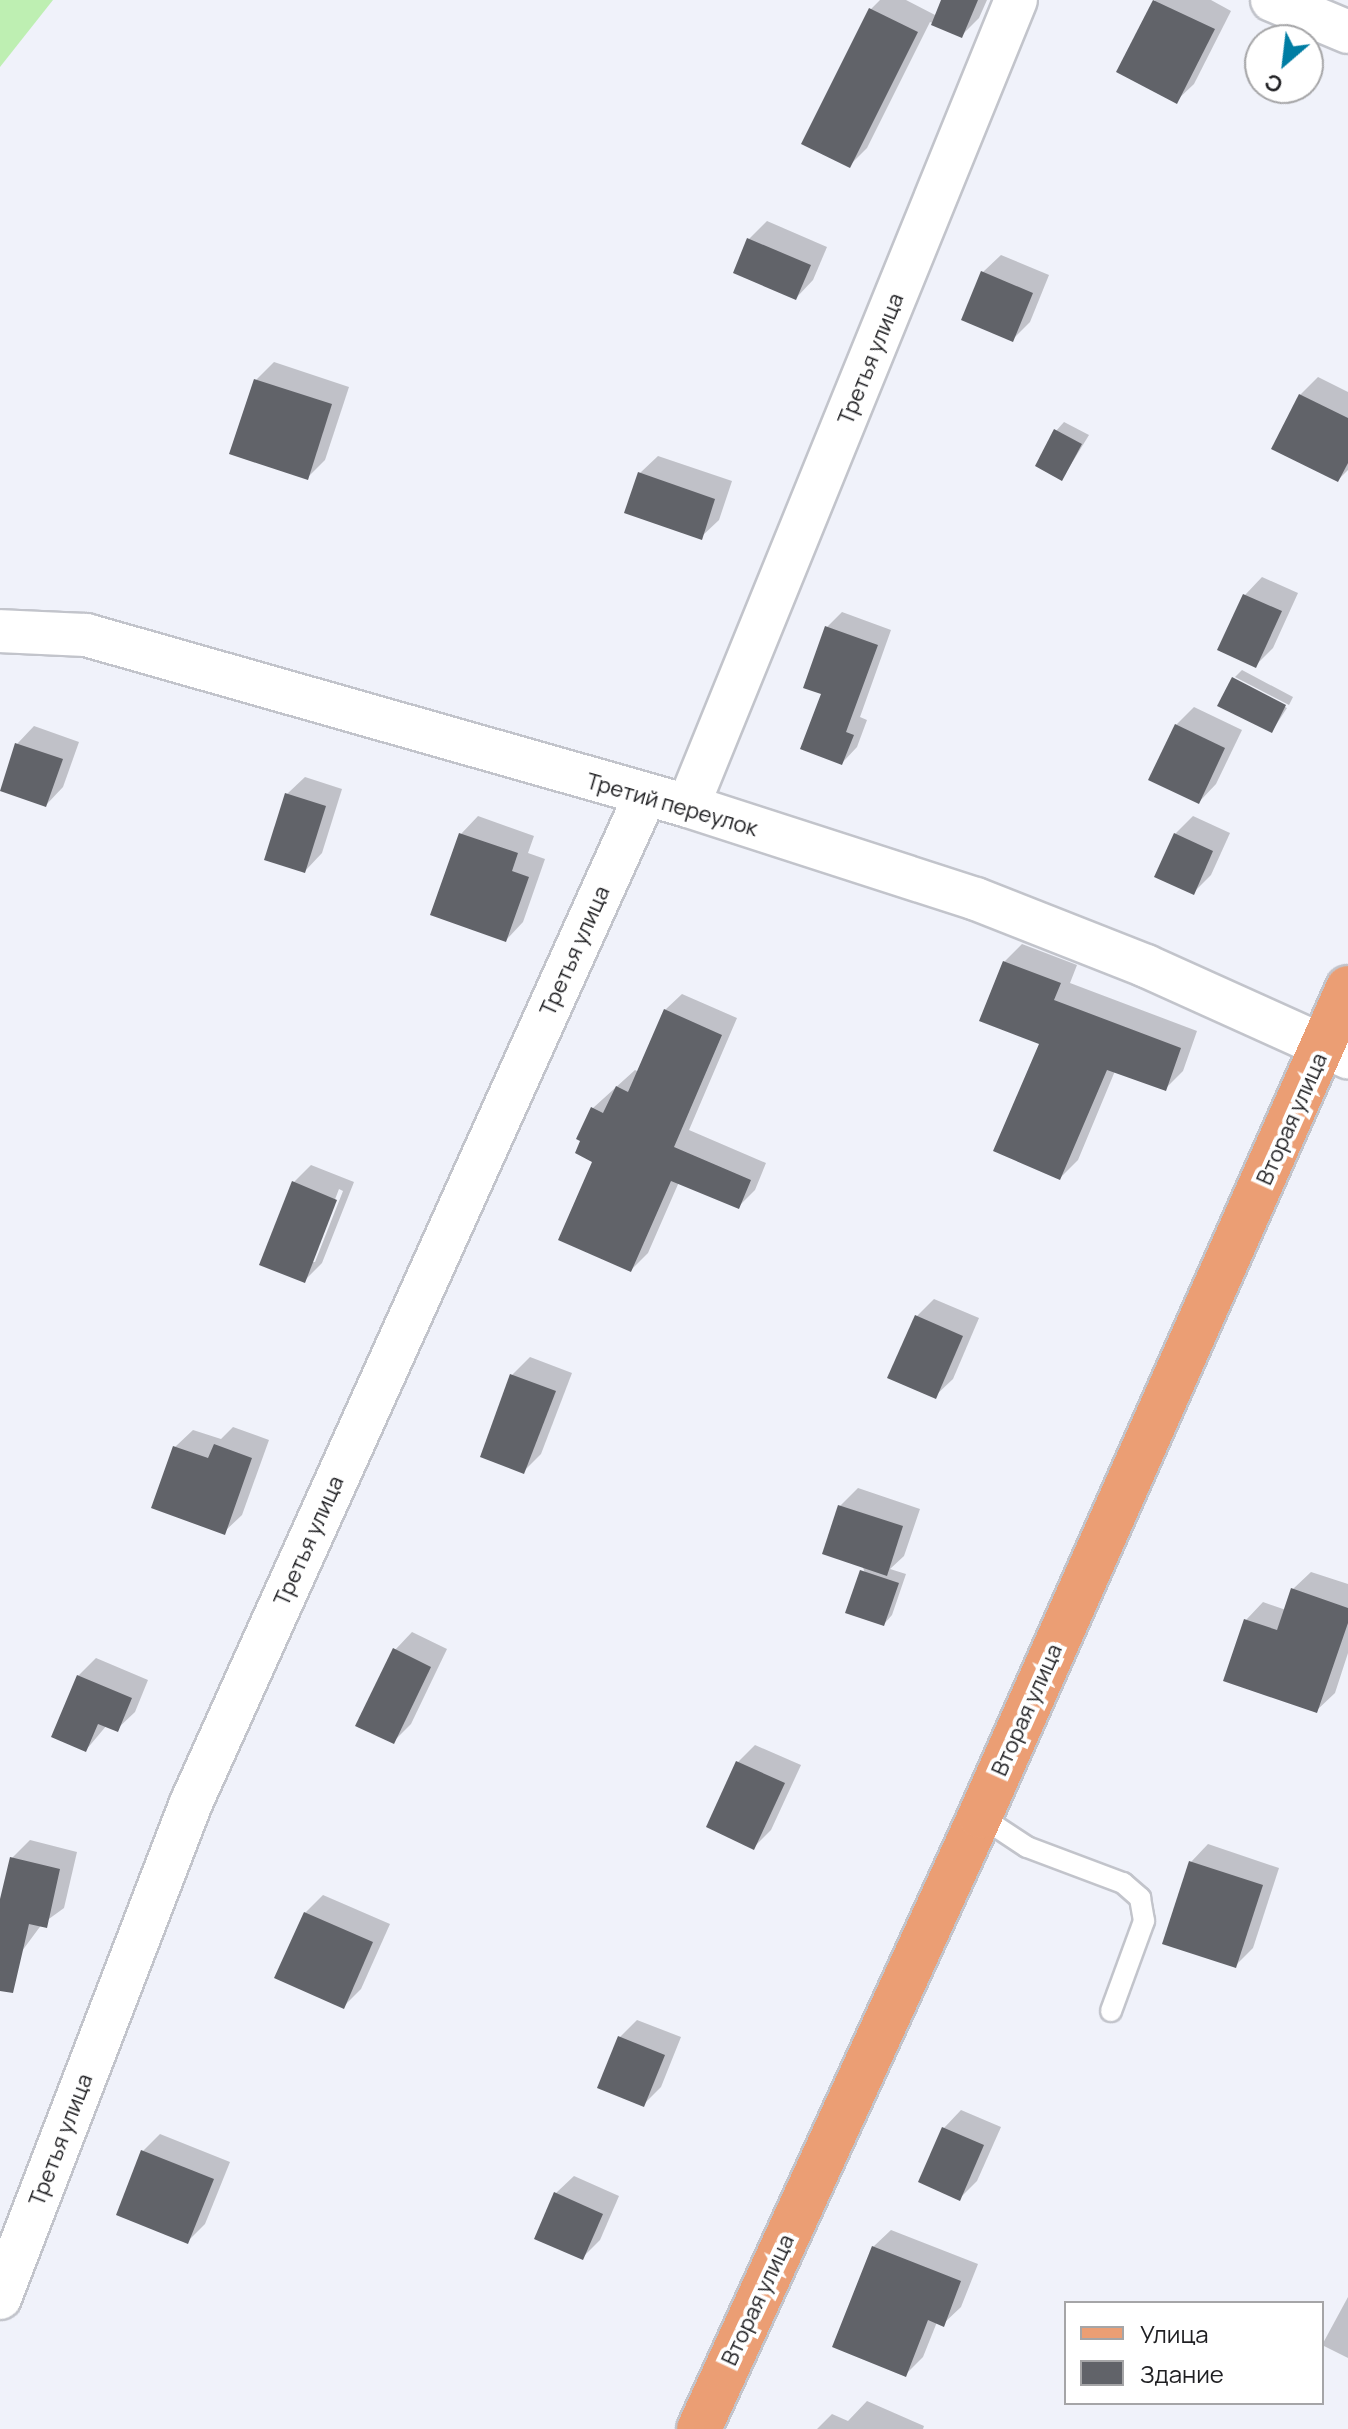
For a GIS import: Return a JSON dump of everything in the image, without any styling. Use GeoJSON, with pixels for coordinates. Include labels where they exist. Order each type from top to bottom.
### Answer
{"type":"FeatureCollection","features":[{"type":"Feature","properties":{"kind":"main road","name":"Вторая улица"},"geometry":{"type":"LineString","coordinates":[[699,2429],[980,1816],[1336,1053],[1348,988]]}},
{"type":"Feature","properties":{"kind":"street","name":"Третья улица"},"geometry":{"type":"LineString","coordinates":[[688,806],[1016,0]]}},
{"type":"Feature","properties":{"kind":"street"},"geometry":{"type":"LineString","coordinates":[[1272,0],[1348,32]]}},
{"type":"Feature","properties":{"kind":"street","name":"Третий переулок"},"geometry":{"type":"LineString","coordinates":[[0,631],[86,635],[688,806],[976,899],[1146,966],[1336,1053]]}},
{"type":"Feature","properties":{"kind":"street","name":"Третья улица"},"geometry":{"type":"LineString","coordinates":[[0,2298],[191,1803],[645,796]]}},
{"type":"Feature","properties":{"kind":"lane"},"geometry":{"type":"LineString","coordinates":[[980,1816],[1027,1847],[1123,1883],[1140,1898],[1144,1921],[1111,2011]]}},
{"type":"Feature","properties":{"kind":"green space"},"geometry":{"type":"Polygon","coordinates":[[[0,0],[53,0],[0,67],[0,0]]]}},
{"type":"Feature","properties":{"kind":"building"},"geometry":{"type":"Polygon","coordinates":[[[941,0],[978,0],[962,38],[931,25],[941,0]]]}},
{"type":"Feature","properties":{"kind":"building"},"geometry":{"type":"Polygon","coordinates":[[[1153,0],[1215,29],[1177,104],[1116,72],[1153,0]]]}},
{"type":"Feature","properties":{"kind":"building"},"geometry":{"type":"Polygon","coordinates":[[[869,8],[918,32],[850,168],[801,144],[869,8]]]}},
{"type":"Feature","properties":{"kind":"building"},"geometry":{"type":"Polygon","coordinates":[[[747,238],[811,265],[796,300],[733,273],[747,238]]]}},
{"type":"Feature","properties":{"kind":"building"},"geometry":{"type":"Polygon","coordinates":[[[981,271],[1033,293],[1013,342],[961,320],[981,271]]]}},
{"type":"Feature","properties":{"kind":"building"},"geometry":{"type":"Polygon","coordinates":[[[254,379],[332,404],[308,480],[229,454],[254,379]]]}},
{"type":"Feature","properties":{"kind":"building"},"geometry":{"type":"Polygon","coordinates":[[[1299,394],[1348,418],[1348,463],[1338,482],[1271,449],[1299,394]]]}},
{"type":"Feature","properties":{"kind":"building"},"geometry":{"type":"Polygon","coordinates":[[[1054,429],[1082,444],[1062,481],[1035,466],[1054,429]]]}},
{"type":"Feature","properties":{"kind":"building"},"geometry":{"type":"Polygon","coordinates":[[[638,472],[715,499],[702,540],[624,513],[638,472]]]}},
{"type":"Feature","properties":{"kind":"building"},"geometry":{"type":"Polygon","coordinates":[[[1243,594],[1282,611],[1256,668],[1217,650],[1243,594]]]}},
{"type":"Feature","properties":{"kind":"building"},"geometry":{"type":"Polygon","coordinates":[[[825,626],[878,645],[846,732],[854,735],[842,765],[800,749],[821,694],[803,688],[825,626]]]}},
{"type":"Feature","properties":{"kind":"building"},"geometry":{"type":"Polygon","coordinates":[[[1232,677],[1286,705],[1272,733],[1217,706],[1232,677]]]}},
{"type":"Feature","properties":{"kind":"building"},"geometry":{"type":"Polygon","coordinates":[[[1175,724],[1225,748],[1199,804],[1148,780],[1175,724]]]}},
{"type":"Feature","properties":{"kind":"building"},"geometry":{"type":"Polygon","coordinates":[[[15,743],[63,759],[46,807],[0,791],[15,743]]]}},
{"type":"Feature","properties":{"kind":"building"},"geometry":{"type":"Polygon","coordinates":[[[285,793],[326,806],[305,873],[264,860],[285,793]]]}},
{"type":"Feature","properties":{"kind":"building"},"geometry":{"type":"Polygon","coordinates":[[[459,833],[518,853],[512,871],[529,877],[506,942],[430,915],[459,833]]]}},
{"type":"Feature","properties":{"kind":"building"},"geometry":{"type":"Polygon","coordinates":[[[1174,833],[1213,851],[1194,895],[1154,877],[1174,833]]]}},
{"type":"Feature","properties":{"kind":"building"},"geometry":{"type":"Polygon","coordinates":[[[1003,961],[1061,983],[1054,1000],[1181,1048],[1166,1091],[1107,1070],[1060,1180],[993,1151],[1039,1044],[979,1021],[1003,961]]]}},
{"type":"Feature","properties":{"kind":"building"},"geometry":{"type":"Polygon","coordinates":[[[664,1009],[722,1035],[674,1147],[751,1180],[739,1209],[671,1181],[631,1272],[558,1240],[592,1162],[575,1153],[580,1141],[576,1139],[591,1107],[603,1113],[616,1086],[628,1092],[664,1009]]]}},
{"type":"Feature","properties":{"kind":"building"},"geometry":{"type":"Polygon","coordinates":[[[292,1181],[337,1200],[305,1283],[259,1265],[292,1181]]]}},
{"type":"Feature","properties":{"kind":"building"},"geometry":{"type":"Polygon","coordinates":[[[915,1315],[963,1336],[936,1399],[887,1378],[915,1315]]]}},
{"type":"Feature","properties":{"kind":"building"},"geometry":{"type":"Polygon","coordinates":[[[510,1374],[556,1391],[524,1474],[480,1457],[510,1374]]]}},
{"type":"Feature","properties":{"kind":"building"},"geometry":{"type":"Polygon","coordinates":[[[214,1444],[252,1458],[225,1535],[151,1508],[173,1446],[208,1458],[214,1444]]]}},
{"type":"Feature","properties":{"kind":"building"},"geometry":{"type":"Polygon","coordinates":[[[838,1505],[903,1526],[887,1576],[822,1554],[838,1505]]]}},
{"type":"Feature","properties":{"kind":"building"},"geometry":{"type":"Polygon","coordinates":[[[860,1570],[899,1583],[884,1626],[845,1613],[860,1570]]]}},
{"type":"Feature","properties":{"kind":"building"},"geometry":{"type":"Polygon","coordinates":[[[1291,1588],[1348,1608],[1348,1623],[1317,1713],[1223,1681],[1244,1619],[1277,1630],[1291,1588]]]}},
{"type":"Feature","properties":{"kind":"building"},"geometry":{"type":"Polygon","coordinates":[[[393,1648],[431,1667],[394,1744],[355,1726],[393,1648]]]}},
{"type":"Feature","properties":{"kind":"building"},"geometry":{"type":"Polygon","coordinates":[[[77,1675],[132,1698],[118,1732],[98,1724],[86,1752],[51,1737],[77,1675]]]}},
{"type":"Feature","properties":{"kind":"building"},"geometry":{"type":"Polygon","coordinates":[[[736,1761],[785,1783],[754,1850],[706,1827],[736,1761]]]}},
{"type":"Feature","properties":{"kind":"building"},"geometry":{"type":"Polygon","coordinates":[[[10,1857],[60,1869],[47,1928],[29,1924],[13,1993],[0,1991],[0,1899],[10,1857]]]}},
{"type":"Feature","properties":{"kind":"building"},"geometry":{"type":"Polygon","coordinates":[[[1189,1861],[1263,1885],[1236,1968],[1162,1944],[1189,1861]]]}},
{"type":"Feature","properties":{"kind":"building"},"geometry":{"type":"Polygon","coordinates":[[[304,1912],[373,1942],[344,2009],[274,1978],[304,1912]]]}},
{"type":"Feature","properties":{"kind":"building"},"geometry":{"type":"Polygon","coordinates":[[[618,2036],[665,2055],[644,2107],[597,2088],[618,2036]]]}},
{"type":"Feature","properties":{"kind":"building"},"geometry":{"type":"Polygon","coordinates":[[[942,2127],[984,2145],[960,2201],[918,2182],[942,2127]]]}},
{"type":"Feature","properties":{"kind":"building"},"geometry":{"type":"Polygon","coordinates":[[[141,2150],[214,2179],[188,2244],[116,2215],[141,2150]]]}},
{"type":"Feature","properties":{"kind":"building"},"geometry":{"type":"Polygon","coordinates":[[[554,2192],[603,2214],[583,2260],[534,2239],[554,2192]]]}},
{"type":"Feature","properties":{"kind":"building"},"geometry":{"type":"Polygon","coordinates":[[[872,2246],[961,2281],[944,2327],[928,2320],[906,2377],[832,2347],[872,2246]]]}}]}
